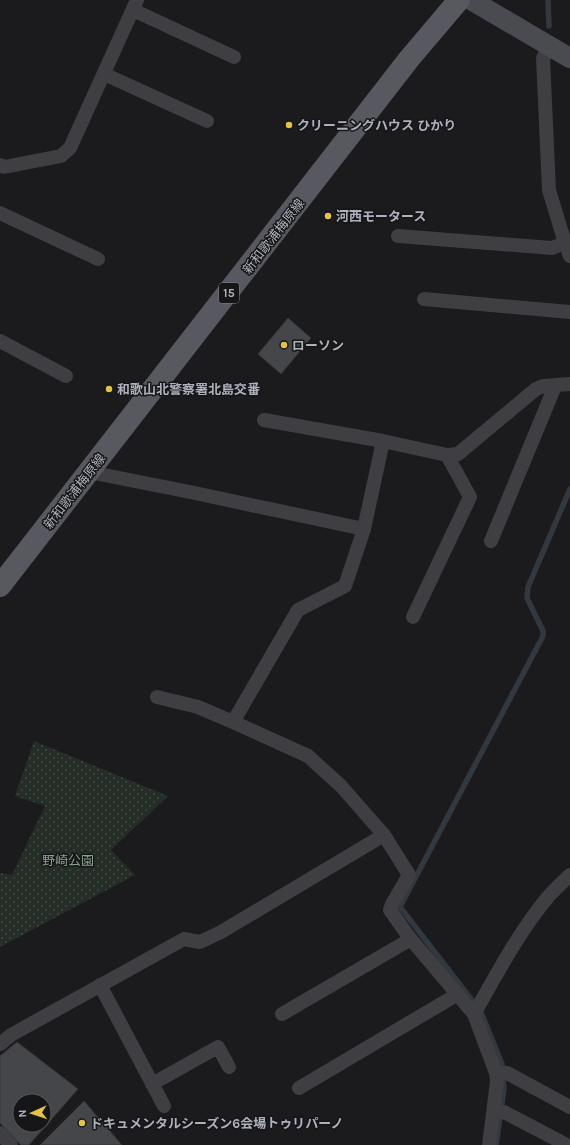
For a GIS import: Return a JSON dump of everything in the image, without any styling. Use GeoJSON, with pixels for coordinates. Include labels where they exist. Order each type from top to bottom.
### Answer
{"type":"FeatureCollection","features":[{"type":"Feature","properties":{"kind":"main road","name":"新和歌浦梅原線"},"geometry":{"type":"LineString","coordinates":[[0,586],[409,59],[459,0]]}},
{"type":"Feature","properties":{"kind":"street"},"geometry":{"type":"LineString","coordinates":[[471,0],[570,58]]}},
{"type":"Feature","properties":{"kind":"street"},"geometry":{"type":"LineString","coordinates":[[1,168],[60,156],[70,148],[135,5],[234,57]]}},
{"type":"Feature","properties":{"kind":"street"},"geometry":{"type":"LineString","coordinates":[[398,236],[567,249],[549,190],[543,58],[550,46]]}},
{"type":"Feature","properties":{"kind":"street"},"geometry":{"type":"LineString","coordinates":[[104,74],[207,121]]}},
{"type":"Feature","properties":{"kind":"street"},"geometry":{"type":"LineString","coordinates":[[0,212],[98,258]]}},
{"type":"Feature","properties":{"kind":"street"},"geometry":{"type":"LineString","coordinates":[[424,299],[570,312]]}},
{"type":"Feature","properties":{"kind":"street"},"geometry":{"type":"LineString","coordinates":[[0,342],[66,376]]}},
{"type":"Feature","properties":{"kind":"street"},"geometry":{"type":"LineString","coordinates":[[264,420],[383,441],[447,455],[458,454],[536,389],[544,386],[570,384]]}},
{"type":"Feature","properties":{"kind":"street"},"geometry":{"type":"LineString","coordinates":[[491,541],[555,386]]}},
{"type":"Feature","properties":{"kind":"street"},"geometry":{"type":"LineString","coordinates":[[233,722],[298,610],[345,586],[364,529],[383,441]]}},
{"type":"Feature","properties":{"kind":"street"},"geometry":{"type":"LineString","coordinates":[[412,617],[470,497],[447,455]]}},
{"type":"Feature","properties":{"kind":"street"},"geometry":{"type":"LineString","coordinates":[[89,472],[364,529]]}},
{"type":"Feature","properties":{"kind":"street"},"geometry":{"type":"LineString","coordinates":[[157,697],[198,707],[308,756],[341,786],[384,835],[410,875],[392,904],[390,910],[411,939],[458,994],[476,1010],[501,1073],[570,1107]]}},
{"type":"Feature","properties":{"kind":"street"},"geometry":{"type":"LineString","coordinates":[[0,1044],[11,1034],[184,939],[200,942],[222,932],[384,835]]}},
{"type":"Feature","properties":{"kind":"street"},"geometry":{"type":"LineString","coordinates":[[476,1010],[516,940],[549,896],[570,875]]}},
{"type":"Feature","properties":{"kind":"street"},"geometry":{"type":"LineString","coordinates":[[282,1014],[411,939]]}},
{"type":"Feature","properties":{"kind":"street"},"geometry":{"type":"LineString","coordinates":[[100,985],[164,1106]]}},
{"type":"Feature","properties":{"kind":"street"},"geometry":{"type":"LineString","coordinates":[[299,1088],[458,994]]}},
{"type":"Feature","properties":{"kind":"street"},"geometry":{"type":"LineString","coordinates":[[152,1084],[218,1047],[229,1067]]}},
{"type":"Feature","properties":{"kind":"street"},"geometry":{"type":"LineString","coordinates":[[489,1145],[498,1112],[497,1081],[501,1073]]}},
{"type":"Feature","properties":{"kind":"street"},"geometry":{"type":"LineString","coordinates":[[498,1112],[567,1145]]}},
{"type":"Feature","properties":{"kind":"street"},"geometry":{"type":"LineString","coordinates":[[0,1133],[11,1145]]}},
{"type":"Feature","properties":{"kind":"green space","name":"野崎公園"},"geometry":{"type":"Polygon","coordinates":[[[34,741],[168,796],[111,850],[135,875],[0,947],[0,873],[12,875],[45,806],[15,796],[34,741]]]}},
{"type":"Feature","properties":{"kind":"building"},"geometry":{"type":"Polygon","coordinates":[[[288,318],[311,338],[281,374],[258,354],[288,318]]]}},
{"type":"Feature","properties":{"kind":"building"},"geometry":{"type":"Polygon","coordinates":[[[17,1042],[78,1089],[52,1119],[52,1093],[12,1093],[12,1133],[40,1133],[29,1145],[21,1145],[0,1123],[0,1056],[17,1042]]]}},
{"type":"Feature","properties":{"kind":"building","name":"ドキュメンタルシーズン6会場トゥリパーノ"},"geometry":{"type":"Polygon","coordinates":[[[84,1101],[122,1145],[40,1145],[84,1101]]]}},
{"type":"Feature","properties":{"kind":"waterway"},"geometry":{"type":"LineString","coordinates":[[548,0],[549,26]]}},
{"type":"Feature","properties":{"kind":"waterway"},"geometry":{"type":"LineString","coordinates":[[496,1145],[504,1089],[502,1064],[481,1012],[400,907],[543,636],[543,631],[527,598],[528,587],[570,489]]}},
{"type":"Feature","properties":{"kind":"place","name":"クリーニングハウス ひかり"},"geometry":{"type":"Point","coordinates":[289,125]}},
{"type":"Feature","properties":{"kind":"place","name":"河西モータース"},"geometry":{"type":"Point","coordinates":[328,216]}},
{"type":"Feature","properties":{"kind":"place","name":"ローソン"},"geometry":{"type":"Point","coordinates":[284,345]}},
{"type":"Feature","properties":{"kind":"place","name":"和歌山北警察署北島交番"},"geometry":{"type":"Point","coordinates":[109,389]}},
{"type":"Feature","properties":{"kind":"place","name":"ドキュメンタルシーズン6会場トゥリパーノ"},"geometry":{"type":"Point","coordinates":[82,1123]}}]}
